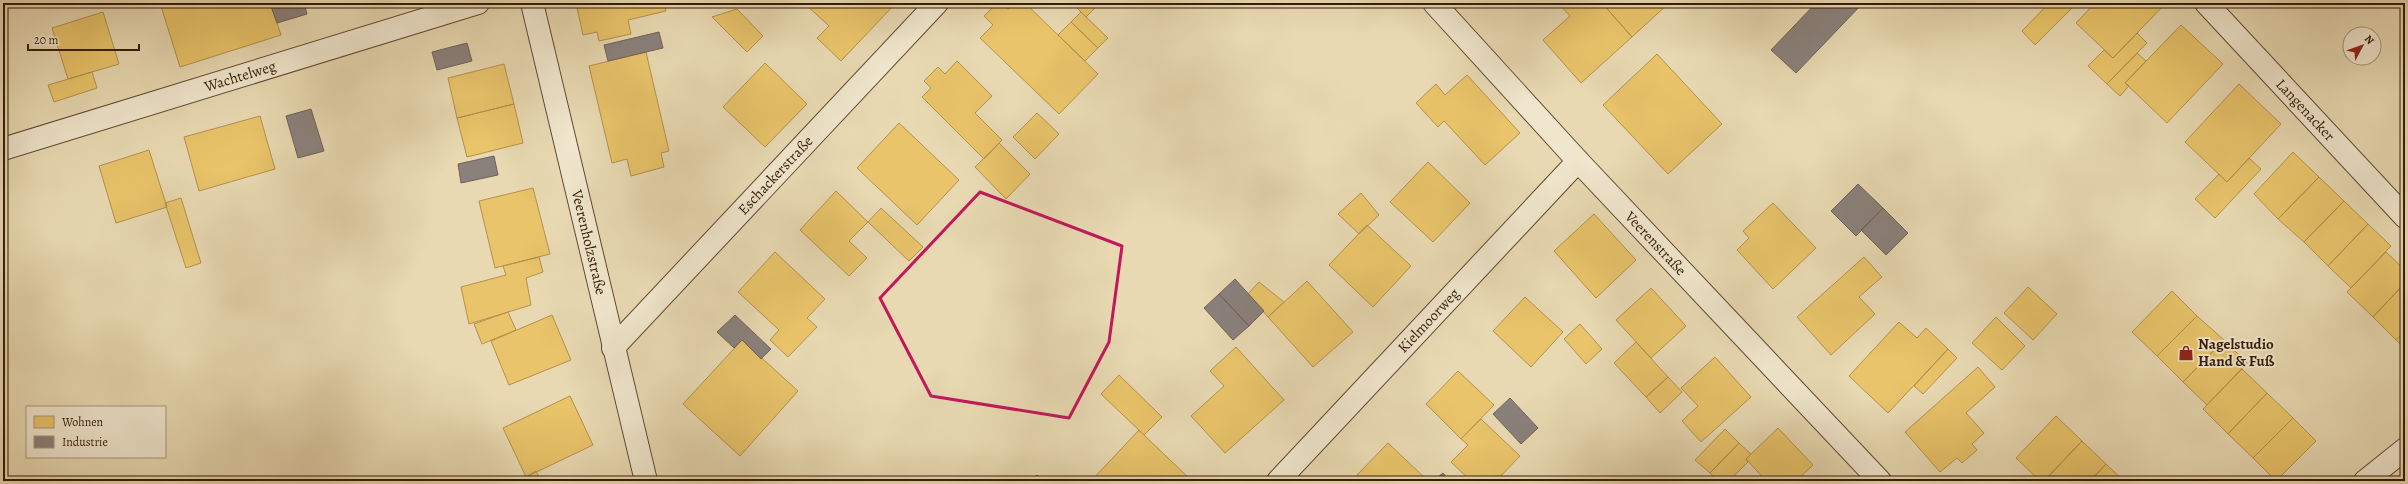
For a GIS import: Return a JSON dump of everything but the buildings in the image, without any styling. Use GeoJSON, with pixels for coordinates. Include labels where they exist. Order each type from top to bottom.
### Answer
{"type":"FeatureCollection","features":[{"type":"Feature","properties":{"kind":"street","name":"Wachtelweg"},"geometry":{"type":"LineString","coordinates":[[3,149],[478,3]]}},
{"type":"Feature","properties":{"kind":"street","name":"Veerenholzstraße"},"geometry":{"type":"LineString","coordinates":[[532,3],[613,348],[646,481]]}},
{"type":"Feature","properties":{"kind":"street","name":"Eschackerstraße"},"geometry":{"type":"LineString","coordinates":[[613,348],[937,3]]}},
{"type":"Feature","properties":{"kind":"street","name":"Veerenstraße"},"geometry":{"type":"LineString","coordinates":[[1434,3],[1578,161],[1880,481]]}},
{"type":"Feature","properties":{"kind":"street","name":"Langenacker"},"geometry":{"type":"LineString","coordinates":[[2206,3],[2405,217]]}},
{"type":"Feature","properties":{"kind":"street","name":"Kielmoorweg"},"geometry":{"type":"LineString","coordinates":[[1278,481],[1578,161]]}},
{"type":"Feature","properties":{"kind":"street"},"geometry":{"type":"LineString","coordinates":[[2365,481],[2405,449]]}},
{"type":"Feature","properties":{"kind":"highlighted area"},"geometry":{"type":"Polygon","coordinates":[[[980,192],[1122,246],[1109,342],[1069,418],[931,396],[880,298],[980,192]]]}},
{"type":"Feature","properties":{"kind":"place","name":"Nagelstudio Hand & Fuß"},"geometry":{"type":"Point","coordinates":[2186,353]}}]}
